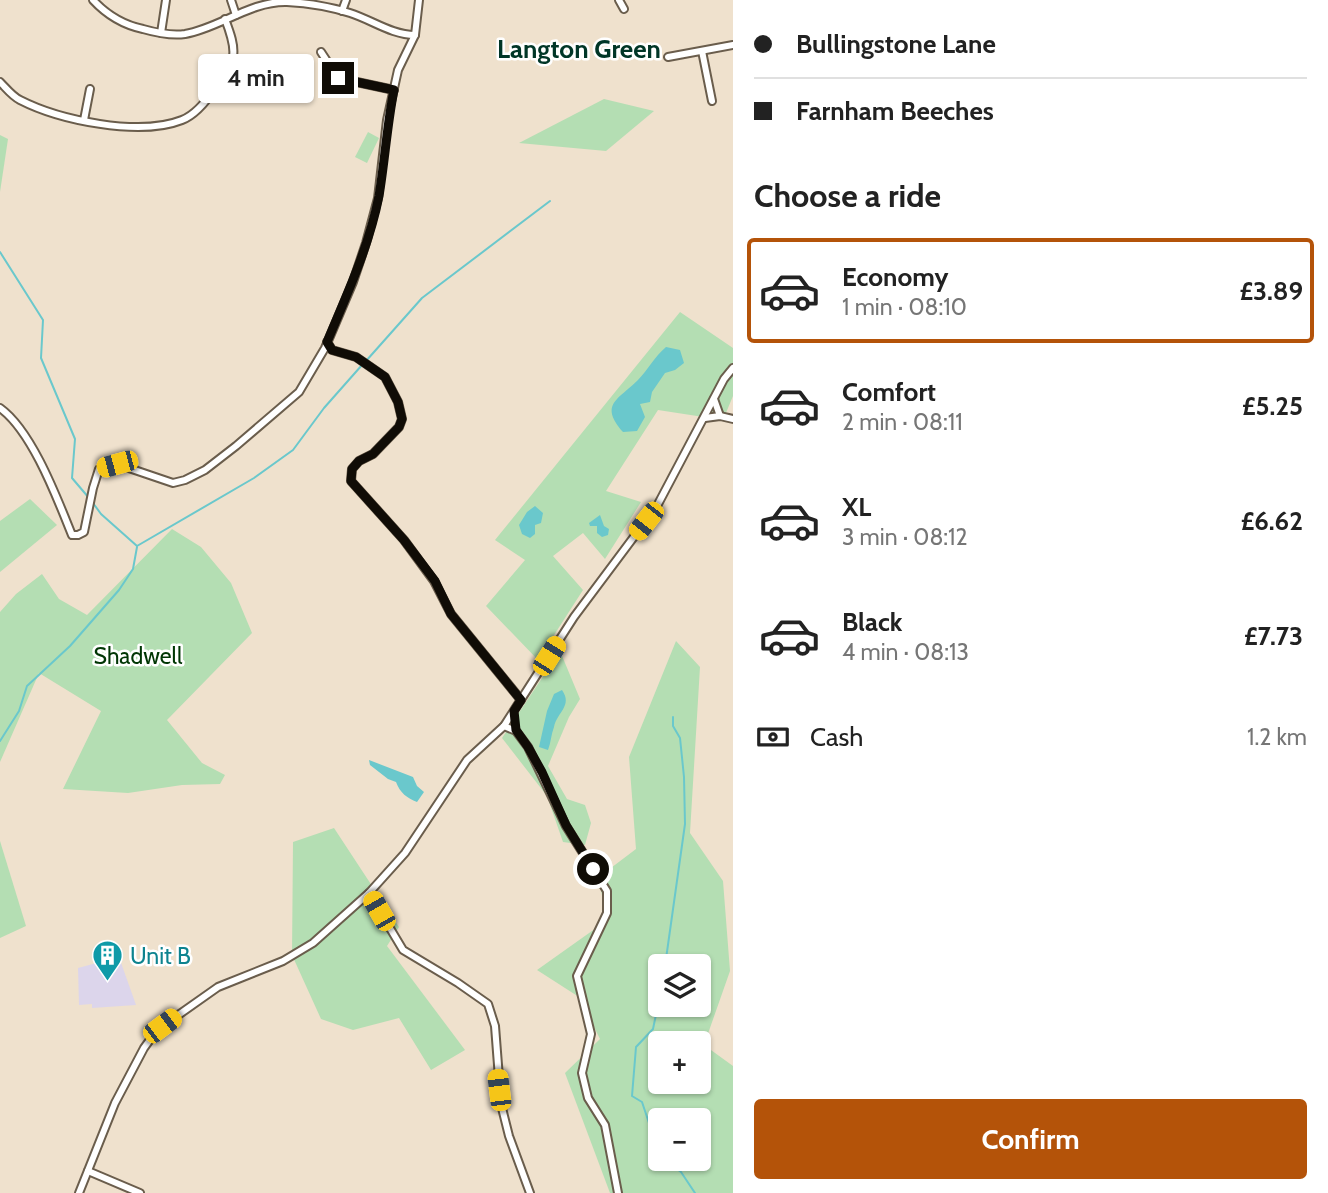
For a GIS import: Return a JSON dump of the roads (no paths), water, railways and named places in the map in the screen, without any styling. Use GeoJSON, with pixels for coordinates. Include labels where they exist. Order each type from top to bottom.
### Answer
{"type":"FeatureCollection","features":[{"type":"Feature","properties":{"kind":"street"},"geometry":{"type":"LineString","coordinates":[[93,0],[117,19],[137,28],[161,33],[184,34],[252,8],[285,2],[342,12],[377,23],[402,35],[415,35]]}},
{"type":"Feature","properties":{"kind":"street"},"geometry":{"type":"LineString","coordinates":[[161,33],[166,0]]}},
{"type":"Feature","properties":{"kind":"street"},"geometry":{"type":"LineString","coordinates":[[231,0],[236,15]]}},
{"type":"Feature","properties":{"kind":"street"},"geometry":{"type":"LineString","coordinates":[[342,12],[346,0]]}},
{"type":"Feature","properties":{"kind":"street"},"geometry":{"type":"LineString","coordinates":[[0,408],[16,424],[53,485],[72,535],[78,535],[84,531],[99,469],[117,464],[173,483],[185,480],[205,470],[299,392],[327,342],[353,282],[378,198],[387,120],[398,70],[415,35],[419,0]]}},
{"type":"Feature","properties":{"kind":"street"},"geometry":{"type":"LineString","coordinates":[[619,0],[624,9]]}},
{"type":"Feature","properties":{"kind":"street"},"geometry":{"type":"LineString","coordinates":[[0,82],[17,99],[44,110],[85,120],[122,126],[159,126],[184,120],[207,100],[233,59],[234,44],[225,19]]}},
{"type":"Feature","properties":{"kind":"street"},"geometry":{"type":"LineString","coordinates":[[668,57],[733,45]]}},
{"type":"Feature","properties":{"kind":"street"},"geometry":{"type":"LineString","coordinates":[[702,51],[712,101]]}},
{"type":"Feature","properties":{"kind":"street"},"geometry":{"type":"LineString","coordinates":[[321,52],[338,78],[394,90]]}},
{"type":"Feature","properties":{"kind":"street"},"geometry":{"type":"LineString","coordinates":[[85,120],[90,89]]}},
{"type":"Feature","properties":{"kind":"street"},"geometry":{"type":"LineString","coordinates":[[327,342],[332,350],[356,357],[385,377],[398,402],[402,419],[399,427],[373,454],[359,461],[352,469],[351,481],[404,540],[435,581],[451,614],[521,700]]}},
{"type":"Feature","properties":{"kind":"street"},"geometry":{"type":"LineString","coordinates":[[79,1193],[115,1103],[144,1048],[157,1030],[218,987],[283,961],[313,943],[369,893],[414,841],[467,760],[504,726],[574,617],[657,506],[733,368]]}},
{"type":"Feature","properties":{"kind":"street"},"geometry":{"type":"LineString","coordinates":[[714,399],[720,416]]}},
{"type":"Feature","properties":{"kind":"street"},"geometry":{"type":"LineString","coordinates":[[705,418],[720,416],[733,419]]}},
{"type":"Feature","properties":{"kind":"street"},"geometry":{"type":"LineString","coordinates":[[514,711],[516,730],[542,772],[566,825],[607,891],[607,913],[577,976],[591,1034],[582,1073],[588,1098],[605,1125],[618,1193]]}},
{"type":"Feature","properties":{"kind":"street"},"geometry":{"type":"LineString","coordinates":[[504,726],[516,730]]}},
{"type":"Feature","properties":{"kind":"street"},"geometry":{"type":"LineString","coordinates":[[369,893],[403,950],[488,1004],[495,1026],[500,1104],[530,1193]]}},
{"type":"Feature","properties":{"kind":"street"},"geometry":{"type":"LineString","coordinates":[[88,1171],[140,1193]]}},
{"type":"Feature","properties":{"kind":"water"},"geometry":{"type":"Polygon","coordinates":[[[666,347],[680,350],[684,363],[665,373],[652,392],[650,402],[640,404],[645,417],[637,431],[623,432],[612,415],[614,403],[666,347]]]}},
{"type":"Feature","properties":{"kind":"water"},"geometry":{"type":"Polygon","coordinates":[[[535,506],[543,513],[541,523],[535,525],[535,534],[530,538],[522,534],[519,525],[527,512],[535,506]]]}},
{"type":"Feature","properties":{"kind":"water"},"geometry":{"type":"Polygon","coordinates":[[[600,515],[604,526],[609,529],[608,535],[602,537],[597,533],[597,526],[590,526],[589,523],[600,515]]]}},
{"type":"Feature","properties":{"kind":"water"},"geometry":{"type":"Polygon","coordinates":[[[562,690],[565,705],[556,722],[548,750],[539,747],[547,711],[554,694],[562,690]]]}},
{"type":"Feature","properties":{"kind":"water"},"geometry":{"type":"Polygon","coordinates":[[[369,760],[413,777],[424,792],[417,802],[404,795],[396,782],[370,765],[369,760]]]}},
{"type":"Feature","properties":{"kind":"waterway"},"geometry":{"type":"LineString","coordinates":[[366,361],[422,298],[550,201]]}},
{"type":"Feature","properties":{"kind":"waterway"},"geometry":{"type":"LineString","coordinates":[[0,252],[43,320],[41,358],[75,439],[72,478],[89,498]]}},
{"type":"Feature","properties":{"kind":"waterway"},"geometry":{"type":"LineString","coordinates":[[93,503],[101,514],[137,546],[254,478],[293,450],[324,408],[362,365]]}},
{"type":"Feature","properties":{"kind":"waterway"},"geometry":{"type":"LineString","coordinates":[[0,741],[19,711],[27,686],[70,646],[119,590],[133,569],[137,547]]}},
{"type":"Feature","properties":{"kind":"waterway"},"geometry":{"type":"LineString","coordinates":[[667,954],[685,824],[680,738],[673,726],[673,717]]}},
{"type":"Feature","properties":{"kind":"waterway"},"geometry":{"type":"LineString","coordinates":[[648,1120],[642,1102],[632,1096],[636,1047],[653,1029],[655,1017]]}},
{"type":"Feature","properties":{"kind":"waterway"},"geometry":{"type":"LineString","coordinates":[[680,1171],[695,1193]]}},
{"type":"Feature","properties":{"kind":"place","name":"Unit B"},"geometry":{"type":"Point","coordinates":[107,983]}},
{"type":"Feature","properties":{"kind":"district","name":"Langton Green"},"geometry":{"type":"Point","coordinates":[579,49]}},
{"type":"Feature","properties":{"kind":"park label","name":"Shadwell"},"geometry":{"type":"Point","coordinates":[138,656]}}]}
